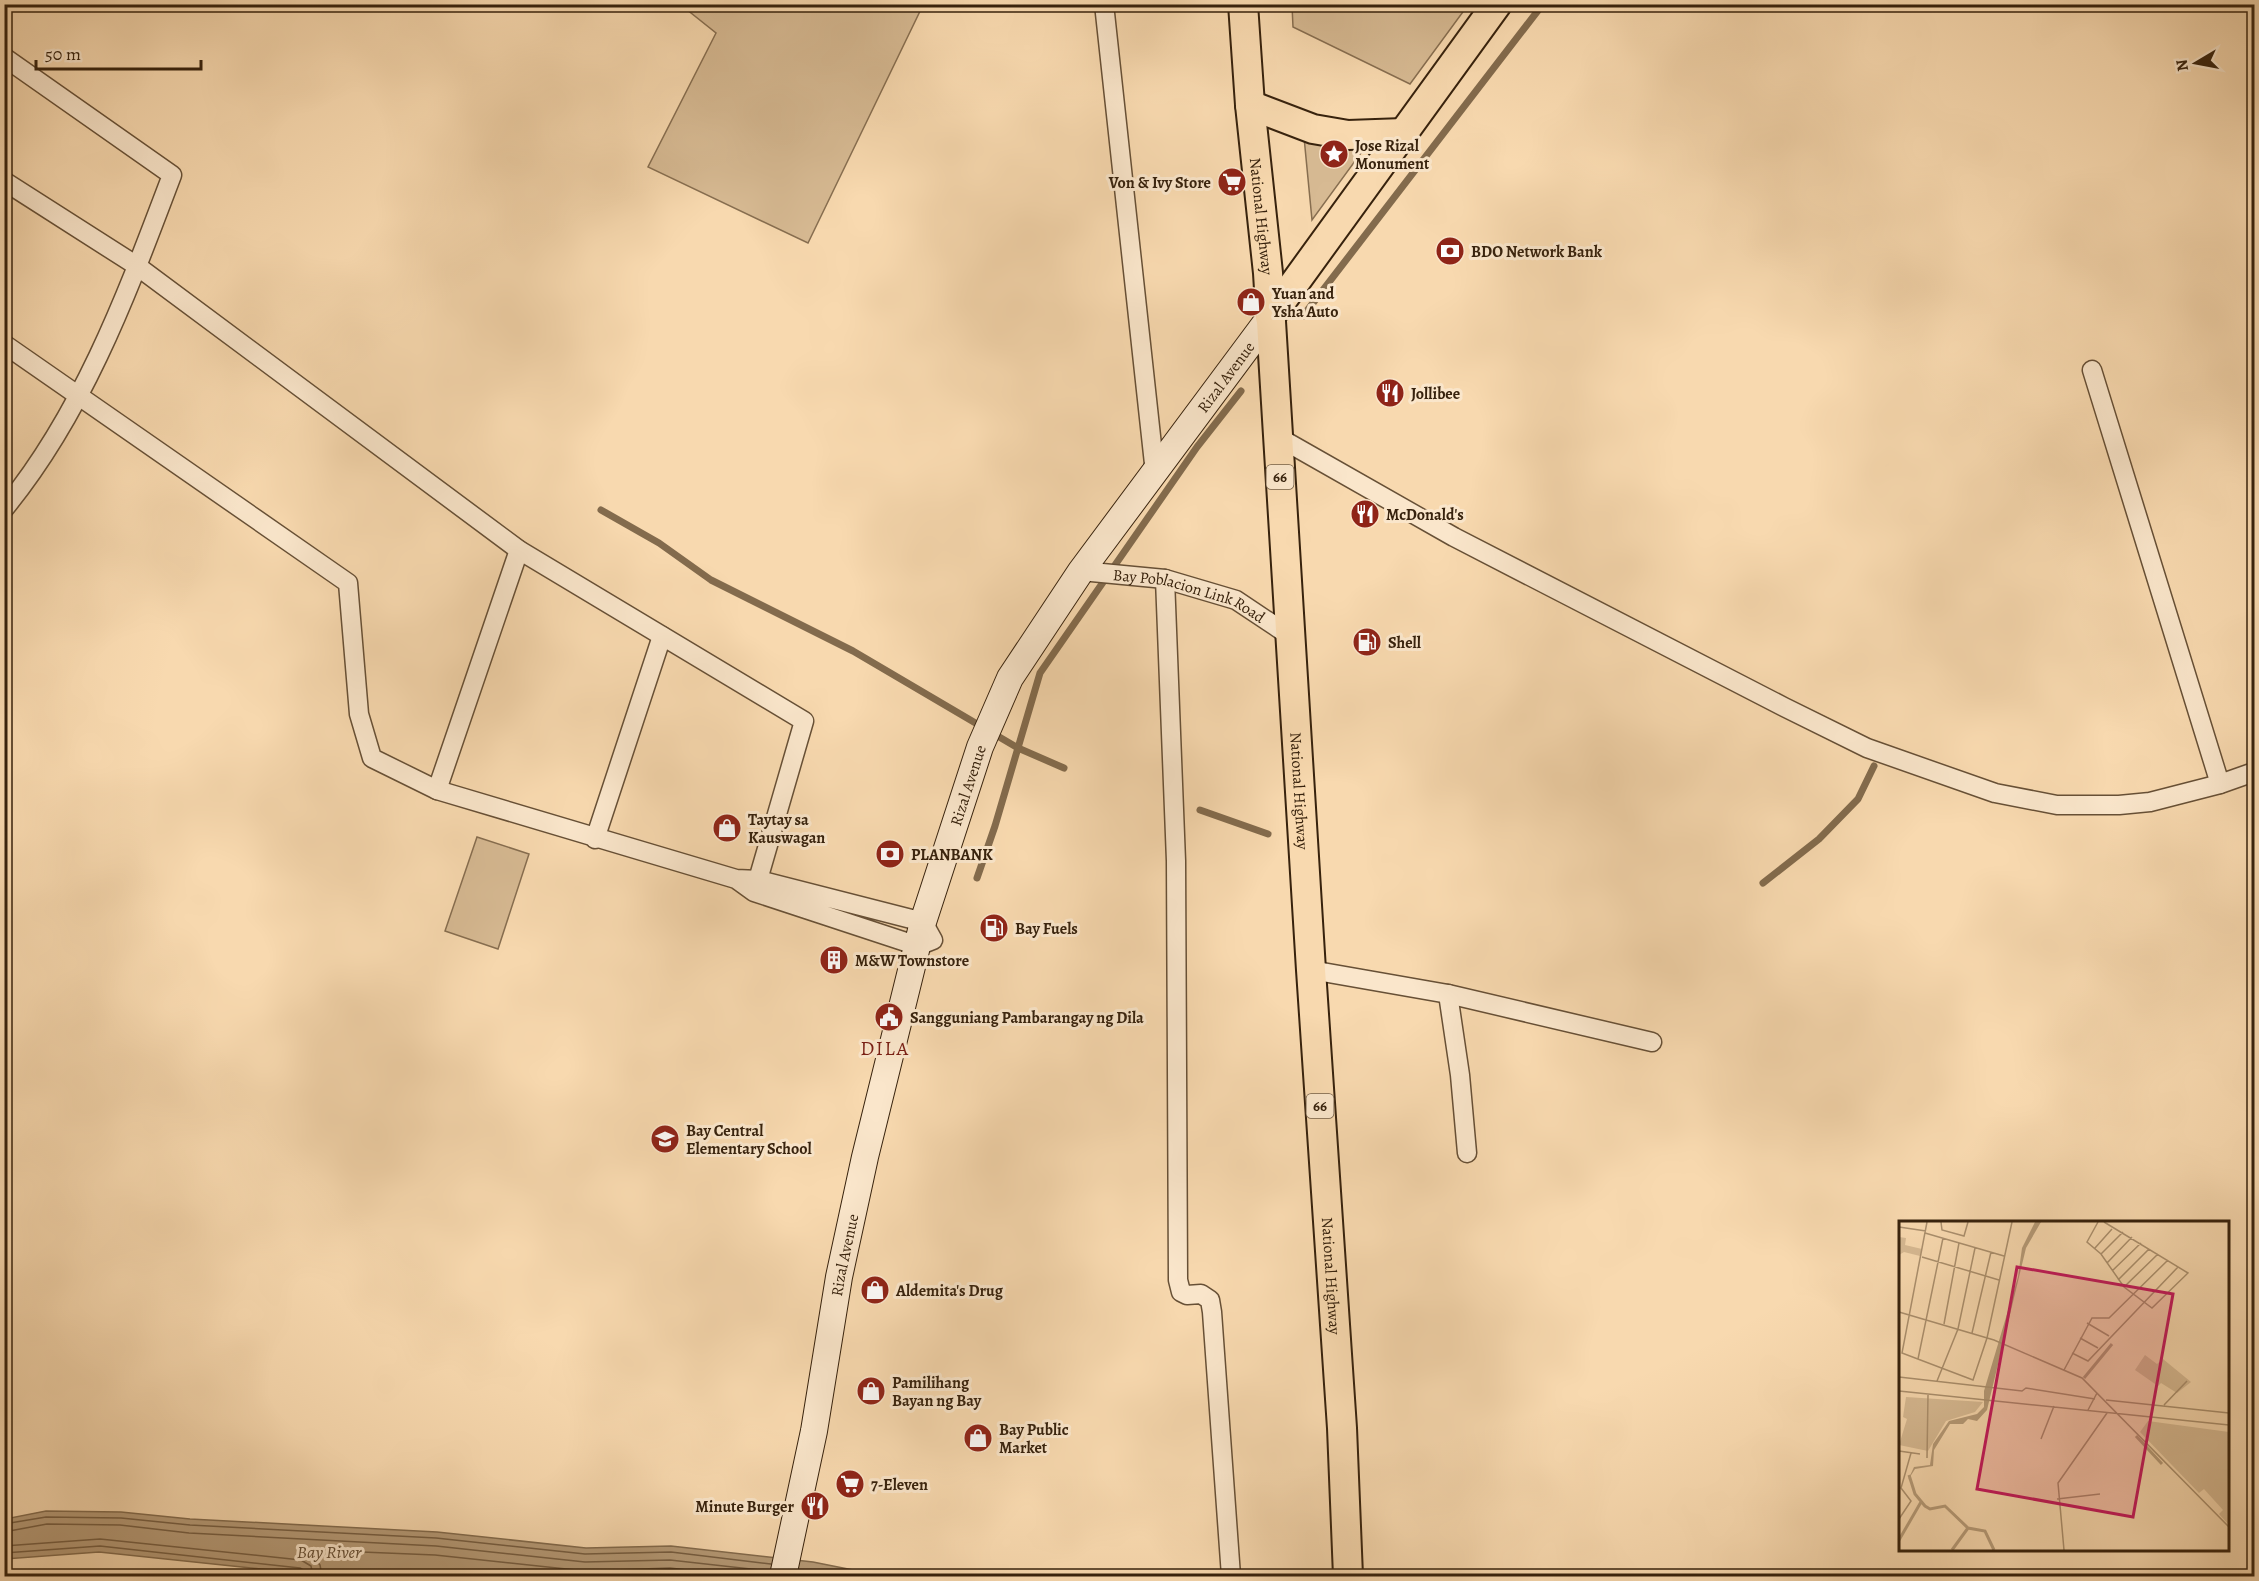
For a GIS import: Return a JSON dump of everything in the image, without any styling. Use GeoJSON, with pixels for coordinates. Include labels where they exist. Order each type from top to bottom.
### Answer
{"type":"FeatureCollection","features":[{"type":"Feature","properties":{"kind":"main road","name":"National Highway"},"geometry":{"type":"LineString","coordinates":[[1244,4],[1250,105],[1261,196],[1278,437],[1342,1428],[1348,1576]]}},
{"type":"Feature","properties":{"kind":"main road"},"geometry":{"type":"LineString","coordinates":[[1270,317],[1497,4]]}},
{"type":"Feature","properties":{"kind":"main road"},"geometry":{"type":"LineString","coordinates":[[1250,105],[1313,129],[1348,135],[1404,133]]}},
{"type":"Feature","properties":{"kind":"main road","name":"Rizal Avenue"},"geometry":{"type":"LineString","coordinates":[[785,1567],[814,1431],[847,1243],[865,1157],[921,934],[980,747],[1011,678],[1081,572],[1270,317]]}},
{"type":"Feature","properties":{"kind":"street"},"geometry":{"type":"LineString","coordinates":[[1104,4],[1155,473]]}},
{"type":"Feature","properties":{"kind":"street"},"geometry":{"type":"LineString","coordinates":[[4,57],[172,175],[137,266],[79,398],[8,497]]}},
{"type":"Feature","properties":{"kind":"street"},"geometry":{"type":"LineString","coordinates":[[4,181],[137,266],[519,550],[804,721],[757,886]]}},
{"type":"Feature","properties":{"kind":"street"},"geometry":{"type":"LineString","coordinates":[[4,344],[348,583],[359,714],[372,758],[437,790],[595,839],[921,934]]}},
{"type":"Feature","properties":{"kind":"street"},"geometry":{"type":"LineString","coordinates":[[2092,370],[2220,784]]}},
{"type":"Feature","properties":{"kind":"street"},"geometry":{"type":"LineString","coordinates":[[1278,437],[1454,537],[1867,748],[1995,793],[2057,805],[2150,802],[2220,784],[2254,772]]}},
{"type":"Feature","properties":{"kind":"street"},"geometry":{"type":"LineString","coordinates":[[437,790],[519,550]]}},
{"type":"Feature","properties":{"kind":"street","name":"Bay Poblacion Link Road"},"geometry":{"type":"LineString","coordinates":[[1081,572],[1165,579],[1236,600],[1290,636]]}},
{"type":"Feature","properties":{"kind":"street"},"geometry":{"type":"LineString","coordinates":[[1165,579],[1176,850],[1178,1280],[1180,1292],[1187,1295],[1201,1294],[1210,1300],[1231,1576]]}},
{"type":"Feature","properties":{"kind":"street"},"geometry":{"type":"LineString","coordinates":[[595,839],[662,636]]}},
{"type":"Feature","properties":{"kind":"street"},"geometry":{"type":"LineString","coordinates":[[1311,970],[1448,994],[1652,1042]]}},
{"type":"Feature","properties":{"kind":"street"},"geometry":{"type":"LineString","coordinates":[[1448,994],[1460,1075],[1467,1153]]}},
{"type":"Feature","properties":{"kind":"shaded area"},"geometry":{"type":"Polygon","coordinates":[[[1292,4],[1468,5],[1410,84],[1293,27],[1292,4]]]}},
{"type":"Feature","properties":{"kind":"shaded area"},"geometry":{"type":"Polygon","coordinates":[[[681,5],[923,5],[808,243],[648,167],[716,33],[681,5]]]}},
{"type":"Feature","properties":{"kind":"shaded area"},"geometry":{"type":"Polygon","coordinates":[[[1304,137],[1369,142],[1312,220],[1304,137]]]}},
{"type":"Feature","properties":{"kind":"shaded area"},"geometry":{"type":"Polygon","coordinates":[[[477,837],[529,854],[498,949],[445,931],[477,837]]]}},
{"type":"Feature","properties":{"kind":"water","name":"Bay River"},"geometry":{"type":"Polygon","coordinates":[[[46,1511],[121,1512],[190,1519],[437,1532],[586,1548],[671,1546],[813,1562],[883,1576],[327,1576],[99,1552],[5,1559],[5,1519],[46,1511]]]}},
{"type":"Feature","properties":{"kind":"waterway"},"geometry":{"type":"LineString","coordinates":[[1303,316],[1543,4]]}},
{"type":"Feature","properties":{"kind":"waterway"},"geometry":{"type":"LineString","coordinates":[[977,878],[995,826],[1040,673],[1197,447],[1241,391]]}},
{"type":"Feature","properties":{"kind":"waterway"},"geometry":{"type":"LineString","coordinates":[[601,510],[659,543],[711,580],[853,651],[1018,748],[1064,768]]}},
{"type":"Feature","properties":{"kind":"waterway"},"geometry":{"type":"LineString","coordinates":[[1763,883],[1819,839],[1858,799],[1874,766]]}},
{"type":"Feature","properties":{"kind":"waterway"},"geometry":{"type":"LineString","coordinates":[[1200,810],[1268,834]]}},
{"type":"Feature","properties":{"kind":"place","name":"Jose Rizal Monument"},"geometry":{"type":"Point","coordinates":[1334,154]}},
{"type":"Feature","properties":{"kind":"place","name":"Von & Ivy Store"},"geometry":{"type":"Point","coordinates":[1232,182]}},
{"type":"Feature","properties":{"kind":"place","name":"BDO Network Bank"},"geometry":{"type":"Point","coordinates":[1450,251]}},
{"type":"Feature","properties":{"kind":"place","name":"Yuan and Ysha Auto"},"geometry":{"type":"Point","coordinates":[1251,302]}},
{"type":"Feature","properties":{"kind":"place","name":"Jollibee"},"geometry":{"type":"Point","coordinates":[1390,393]}},
{"type":"Feature","properties":{"kind":"place","name":"McDonald's"},"geometry":{"type":"Point","coordinates":[1365,514]}},
{"type":"Feature","properties":{"kind":"place","name":"Shell"},"geometry":{"type":"Point","coordinates":[1367,642]}},
{"type":"Feature","properties":{"kind":"place","name":"Taytay sa Kauswagan"},"geometry":{"type":"Point","coordinates":[727,828]}},
{"type":"Feature","properties":{"kind":"place","name":"PLANBANK"},"geometry":{"type":"Point","coordinates":[890,854]}},
{"type":"Feature","properties":{"kind":"place","name":"Bay Fuels"},"geometry":{"type":"Point","coordinates":[994,928]}},
{"type":"Feature","properties":{"kind":"place","name":"M&W Townstore"},"geometry":{"type":"Point","coordinates":[834,960]}},
{"type":"Feature","properties":{"kind":"place","name":"Sangguniang Pambarangay ng Dila"},"geometry":{"type":"Point","coordinates":[889,1017]}},
{"type":"Feature","properties":{"kind":"place","name":"Bay Central Elementary School"},"geometry":{"type":"Point","coordinates":[665,1139]}},
{"type":"Feature","properties":{"kind":"place","name":"Aldemita's Drug"},"geometry":{"type":"Point","coordinates":[875,1290]}},
{"type":"Feature","properties":{"kind":"place","name":"Pamilihang Bayan ng Bay"},"geometry":{"type":"Point","coordinates":[871,1391]}},
{"type":"Feature","properties":{"kind":"place","name":"Bay Public Market"},"geometry":{"type":"Point","coordinates":[978,1438]}},
{"type":"Feature","properties":{"kind":"place","name":"7-Eleven"},"geometry":{"type":"Point","coordinates":[850,1484]}},
{"type":"Feature","properties":{"kind":"place","name":"Minute Burger"},"geometry":{"type":"Point","coordinates":[815,1506]}},
{"type":"Feature","properties":{"kind":"district","name":"DILA"},"geometry":{"type":"Point","coordinates":[885,1048]}}]}
